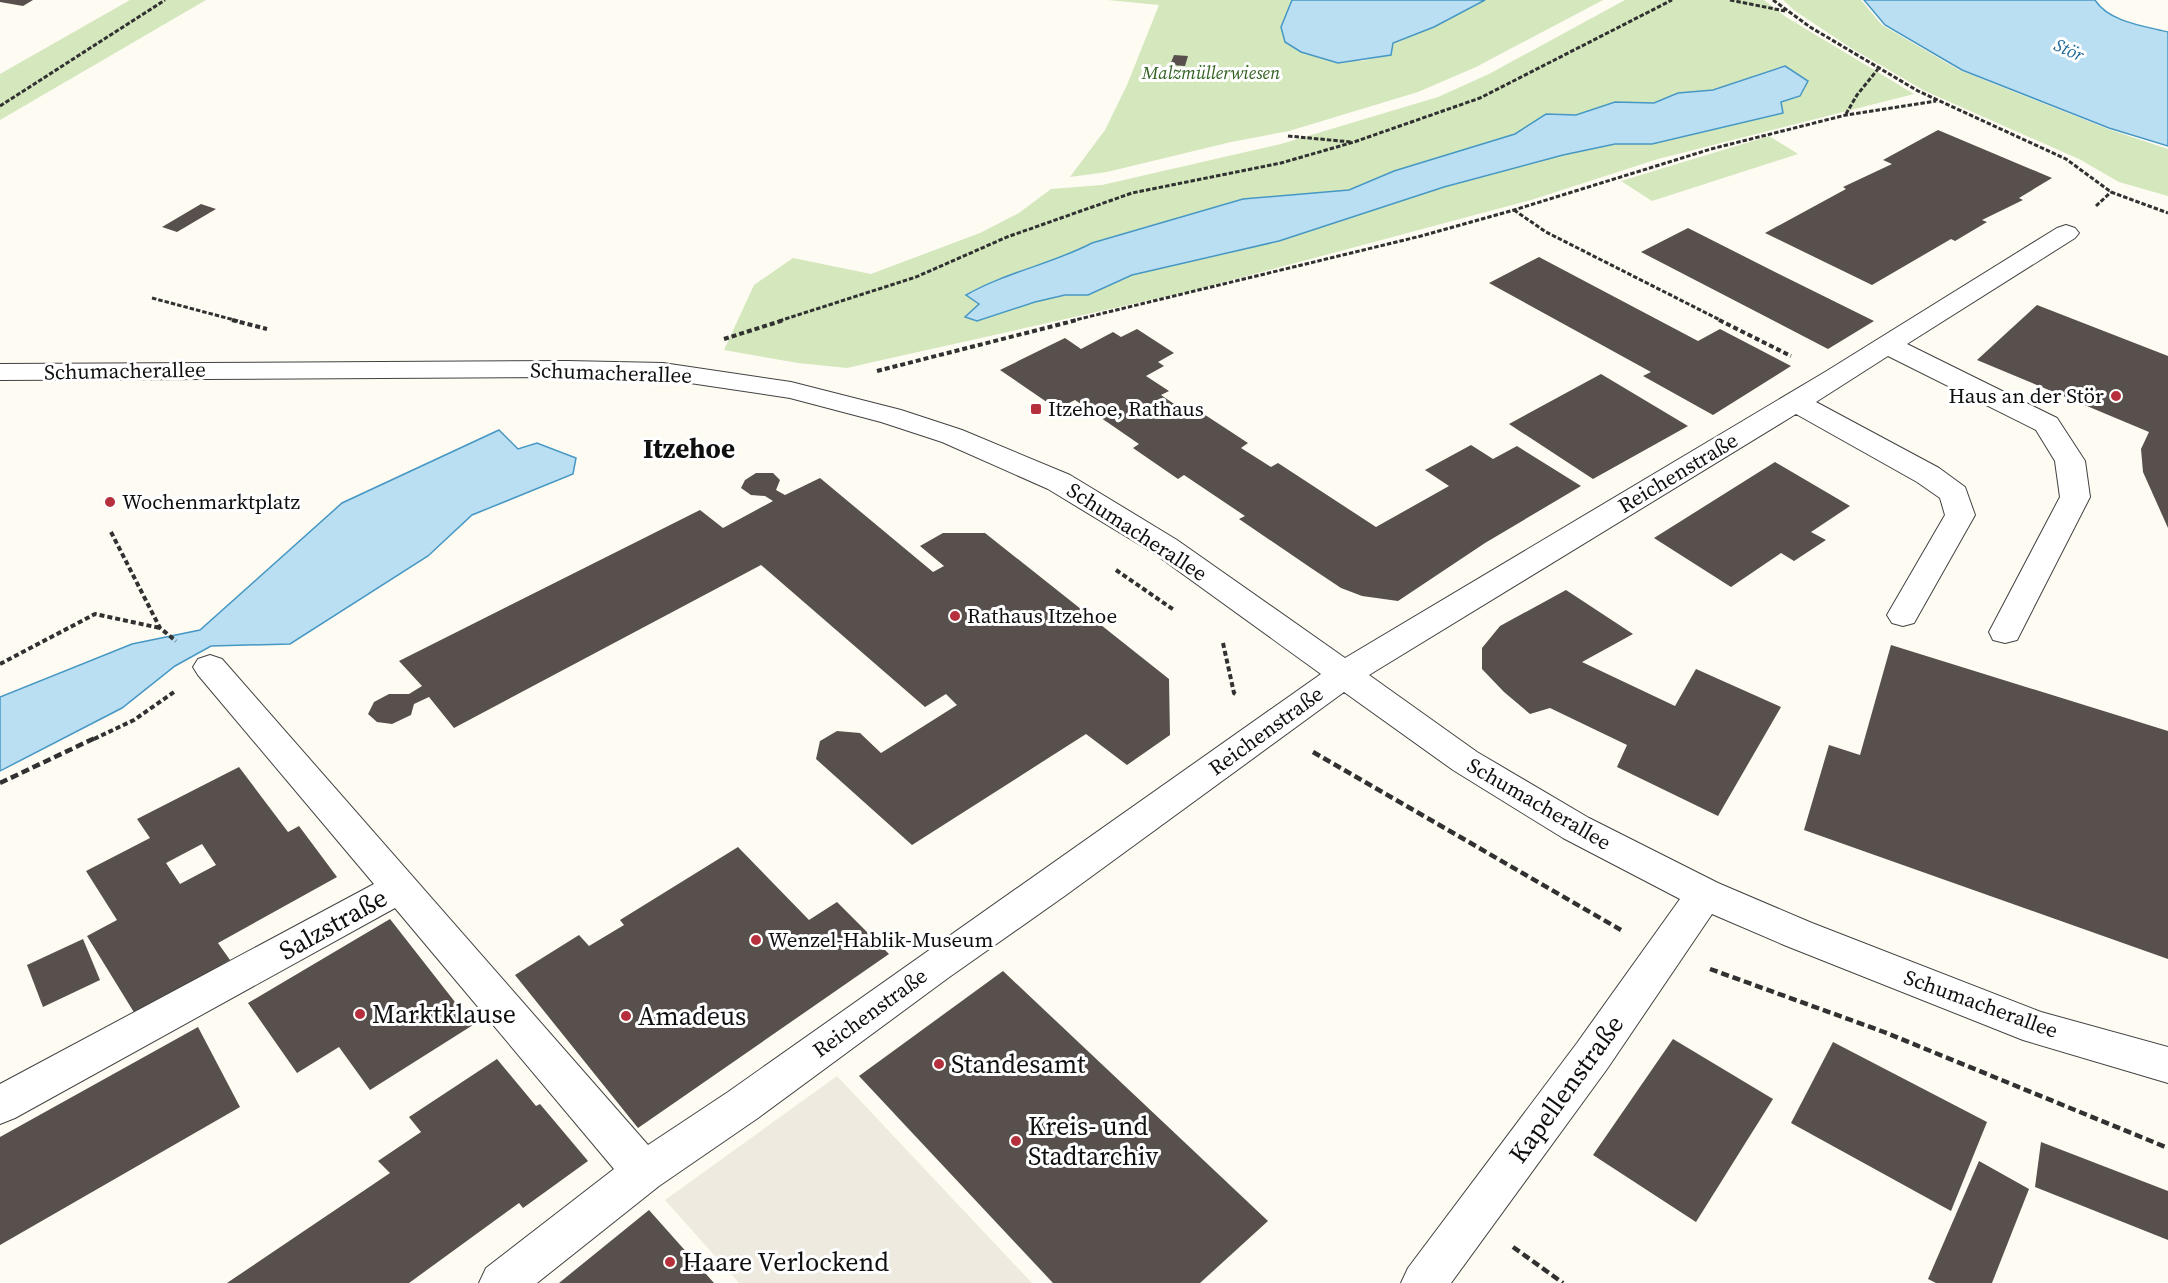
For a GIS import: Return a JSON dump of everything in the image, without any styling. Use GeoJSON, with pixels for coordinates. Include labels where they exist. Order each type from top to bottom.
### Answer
{"type":"FeatureCollection","features":[{"type":"Feature","properties":{"kind":"street","name":"Reichenstraße"},"geometry":{"type":"LineString","coordinates":[[502,1283],[644,1172],[743,1105],[934,966],[1053,884],[1345,674],[1835,378],[2066,233]]}},
{"type":"Feature","properties":{"kind":"street"},"geometry":{"type":"LineString","coordinates":[[1887,345],[2047,424],[2070,461],[2075,497],[2005,632]]}},
{"type":"Feature","properties":{"kind":"street","name":"Schumacherallee"},"geometry":{"type":"LineString","coordinates":[[0,372],[544,369],[663,371],[829,398],[952,436],[1059,482],[1166,547],[1465,761],[1635,860],[1705,894],[1798,934],[2037,1028],[2168,1065]]}},
{"type":"Feature","properties":{"kind":"street"},"geometry":{"type":"LineString","coordinates":[[1795,402],[1928,475],[1954,494],[1960,515],[1903,615]]}},
{"type":"Feature","properties":{"kind":"street"},"geometry":{"type":"LineString","coordinates":[[210,667],[401,887]]}},
{"type":"Feature","properties":{"kind":"street","name":"Salzstraße"},"geometry":{"type":"LineString","coordinates":[[0,1105],[401,887],[644,1172]]}},
{"type":"Feature","properties":{"kind":"street","name":"Kapellenstraße"},"geometry":{"type":"LineString","coordinates":[[1424,1283],[1592,1056],[1705,894]]}},
{"type":"Feature","properties":{"kind":"path"},"geometry":{"type":"LineString","coordinates":[[0,106],[165,0]]}},
{"type":"Feature","properties":{"kind":"path"},"geometry":{"type":"LineString","coordinates":[[714,342],[916,277],[1007,237],[1132,194],[1281,163],[1354,142],[1480,98],[1672,0]]}},
{"type":"Feature","properties":{"kind":"path"},"geometry":{"type":"LineString","coordinates":[[1730,0],[1787,12]]}},
{"type":"Feature","properties":{"kind":"path"},"geometry":{"type":"LineString","coordinates":[[1773,0],[1787,12],[1878,69],[1936,101],[2066,159],[2111,192],[2168,213]]}},
{"type":"Feature","properties":{"kind":"path"},"geometry":{"type":"LineString","coordinates":[[1846,114],[1857,95],[1878,69]]}},
{"type":"Feature","properties":{"kind":"path"},"geometry":{"type":"LineString","coordinates":[[829,398],[868,373],[941,353],[1409,239],[1514,210],[1711,149],[1846,114],[1936,101]]}},
{"type":"Feature","properties":{"kind":"path"},"geometry":{"type":"LineString","coordinates":[[1288,136],[1354,142]]}},
{"type":"Feature","properties":{"kind":"path"},"geometry":{"type":"LineString","coordinates":[[1514,210],[1546,232],[1835,378]]}},
{"type":"Feature","properties":{"kind":"path"},"geometry":{"type":"LineString","coordinates":[[152,298],[269,330]]}},
{"type":"Feature","properties":{"kind":"path"},"geometry":{"type":"LineString","coordinates":[[0,664],[95,614],[160,628],[111,532]]}},
{"type":"Feature","properties":{"kind":"path"},"geometry":{"type":"LineString","coordinates":[[1111,566],[1177,612]]}},
{"type":"Feature","properties":{"kind":"path"},"geometry":{"type":"LineString","coordinates":[[1214,638],[1224,644],[1234,693],[1321,758],[1610,925],[1720,974],[1884,1032],[2168,1148]]}},
{"type":"Feature","properties":{"kind":"path"},"geometry":{"type":"LineString","coordinates":[[0,783],[134,720],[210,667]]}},
{"type":"Feature","properties":{"kind":"green space"},"geometry":{"type":"Polygon","coordinates":[[[130,0],[206,0],[0,120],[0,74],[130,0]]]}},
{"type":"Feature","properties":{"kind":"green space","name":"Malzmüllerwiesen"},"geometry":{"type":"Polygon","coordinates":[[[1108,0],[1292,0],[1281,26],[1361,61],[1391,55],[1392,43],[1434,27],[1485,0],[1603,0],[1476,67],[1418,92],[1289,131],[1231,142],[1107,172],[1070,177],[1105,130],[1127,85],[1159,5],[1108,0]]]}},
{"type":"Feature","properties":{"kind":"green space"},"geometry":{"type":"Polygon","coordinates":[[[1625,0],[1764,0],[1786,17],[1914,94],[1658,159],[1531,200],[1191,291],[847,368],[798,363],[724,350],[754,285],[793,258],[871,274],[980,233],[1019,213],[1051,189],[1102,185],[1281,144],[1438,97],[1489,74],[1625,0]],[[1785,66],[1713,90],[1678,93],[1654,103],[1615,102],[1576,115],[1546,114],[1515,134],[1394,171],[1349,190],[1243,199],[1092,243],[966,294],[979,304],[965,316],[977,321],[1035,302],[1065,295],[1088,295],[1132,275],[1279,241],[1445,187],[1563,155],[1615,144],[1652,144],[1783,113],[1780,102],[1785,66]]]}},
{"type":"Feature","properties":{"kind":"green space"},"geometry":{"type":"Polygon","coordinates":[[[1783,0],[1861,0],[1882,25],[1959,70],[2108,129],[2168,149],[2168,196],[2119,182],[2079,159],[1925,91],[1851,48],[1795,11],[1783,0]]]}},
{"type":"Feature","properties":{"kind":"green space"},"geometry":{"type":"Polygon","coordinates":[[[1769,136],[1798,154],[1652,201],[1621,181],[1769,136]]]}},
{"type":"Feature","properties":{"kind":"shaded area"},"geometry":{"type":"Polygon","coordinates":[[[837,1076],[1032,1283],[739,1283],[665,1200],[837,1076]]]}},
{"type":"Feature","properties":{"kind":"water"},"geometry":{"type":"Polygon","coordinates":[[[1292,0],[1485,0],[1434,27],[1393,43],[1391,55],[1338,63],[1301,52],[1285,42],[1281,27],[1292,0]]]}},
{"type":"Feature","properties":{"kind":"water","name":"Stör"},"geometry":{"type":"Polygon","coordinates":[[[1864,0],[2095,0],[2101,7],[2118,18],[2168,32],[2168,146],[2109,128],[1962,70],[1885,25],[1864,0]]]}},
{"type":"Feature","properties":{"kind":"water"},"geometry":{"type":"Polygon","coordinates":[[[1785,66],[1808,81],[1800,96],[1781,102],[1783,113],[1652,144],[1615,144],[1563,155],[1444,187],[1279,241],[1132,275],[1088,295],[1065,295],[1035,302],[977,321],[965,317],[979,304],[966,295],[997,280],[1092,243],[1243,199],[1349,190],[1394,171],[1515,134],[1546,114],[1576,115],[1615,102],[1654,103],[1678,93],[1713,90],[1785,66]]]}},
{"type":"Feature","properties":{"kind":"water"},"geometry":{"type":"Polygon","coordinates":[[[499,430],[518,449],[537,443],[576,458],[573,474],[472,515],[428,556],[290,644],[211,646],[175,666],[122,708],[0,771],[0,697],[132,644],[200,630],[342,503],[499,430]]]}},
{"type":"Feature","properties":{"kind":"building"},"geometry":{"type":"Polygon","coordinates":[[[0,0],[33,0],[23,6],[0,2],[0,0]]]}},
{"type":"Feature","properties":{"kind":"building"},"geometry":{"type":"Polygon","coordinates":[[[1174,55],[1188,56],[1185,66],[1170,65],[1174,55]]]}},
{"type":"Feature","properties":{"kind":"building"},"geometry":{"type":"Polygon","coordinates":[[[1938,130],[2052,178],[2019,198],[2023,200],[1982,220],[1987,222],[1955,241],[1951,239],[1872,285],[1765,233],[1846,189],[1843,187],[1892,164],[1883,160],[1938,130]]]}},
{"type":"Feature","properties":{"kind":"building"},"geometry":{"type":"Polygon","coordinates":[[[201,204],[216,209],[177,232],[162,227],[201,204]]]}},
{"type":"Feature","properties":{"kind":"building"},"geometry":{"type":"Polygon","coordinates":[[[1688,228],[1874,321],[1828,349],[1641,252],[1688,228]]]}},
{"type":"Feature","properties":{"kind":"building"},"geometry":{"type":"Polygon","coordinates":[[[1539,257],[1698,341],[1720,329],[1791,366],[1713,415],[1643,376],[1651,372],[1489,283],[1539,257]]]}},
{"type":"Feature","properties":{"kind":"building","name":"Haus an der Stör"},"geometry":{"type":"Polygon","coordinates":[[[2037,305],[2168,356],[2168,528],[2143,472],[2141,449],[2149,432],[1977,360],[2037,305]]]}},
{"type":"Feature","properties":{"kind":"building"},"geometry":{"type":"Polygon","coordinates":[[[1137,329],[1174,353],[1158,362],[1164,366],[1146,376],[1169,391],[1161,395],[1186,412],[1193,407],[1248,443],[1241,448],[1271,467],[1278,463],[1376,527],[1449,486],[1425,470],[1471,445],[1493,459],[1517,446],[1581,486],[1485,543],[1398,601],[1362,596],[1341,588],[1311,568],[1239,519],[1245,516],[1184,475],[1178,479],[1133,448],[1139,444],[1075,400],[1057,409],[1000,370],[1065,338],[1081,349],[1113,332],[1121,337],[1137,329]]]}},
{"type":"Feature","properties":{"kind":"building"},"geometry":{"type":"Polygon","coordinates":[[[1601,374],[1688,426],[1593,479],[1509,424],[1601,374]]]}},
{"type":"Feature","properties":{"kind":"building"},"geometry":{"type":"Polygon","coordinates":[[[1775,462],[1850,506],[1811,532],[1826,540],[1794,561],[1781,553],[1731,587],[1654,538],[1775,462]]]}},
{"type":"Feature","properties":{"kind":"building","name":"Rathaus Itzehoe"},"geometry":{"type":"Polygon","coordinates":[[[756,473],[773,473],[780,480],[776,490],[785,495],[820,478],[933,572],[944,566],[920,546],[943,533],[985,533],[1169,679],[1170,735],[1127,765],[1086,734],[912,845],[816,759],[820,741],[837,731],[860,733],[881,753],[957,705],[946,694],[925,707],[761,565],[454,728],[429,697],[414,704],[411,715],[392,724],[377,722],[368,714],[374,702],[389,694],[409,694],[422,686],[399,661],[700,510],[723,528],[773,501],[765,496],[751,495],[741,488],[745,480],[756,473]]]}},
{"type":"Feature","properties":{"kind":"building"},"geometry":{"type":"Polygon","coordinates":[[[1566,590],[1633,634],[1582,662],[1675,706],[1696,669],[1781,707],[1718,816],[1617,767],[1627,745],[1550,708],[1530,714],[1482,669],[1482,648],[1500,626],[1566,590]]]}},
{"type":"Feature","properties":{"kind":"building"},"geometry":{"type":"Polygon","coordinates":[[[1891,645],[2168,731],[2168,959],[1804,830],[1829,745],[1860,755],[1891,645]]]}},
{"type":"Feature","properties":{"kind":"building"},"geometry":{"type":"Polygon","coordinates":[[[239,767],[288,832],[299,826],[337,877],[218,943],[230,960],[135,1014],[87,936],[117,920],[86,871],[150,838],[137,819],[239,767]],[[202,844],[166,863],[180,884],[216,865],[202,844]]]}},
{"type":"Feature","properties":{"kind":"building"},"geometry":{"type":"Polygon","coordinates":[[[738,847],[809,920],[837,902],[889,954],[638,1128],[515,975],[579,935],[589,946],[624,925],[620,920],[738,847]]]}},
{"type":"Feature","properties":{"kind":"building","name":"Marktklause"},"geometry":{"type":"Polygon","coordinates":[[[390,919],[473,1025],[370,1090],[339,1047],[297,1073],[248,1003],[390,919]]]}},
{"type":"Feature","properties":{"kind":"building"},"geometry":{"type":"Polygon","coordinates":[[[83,939],[100,980],[43,1007],[27,965],[83,939]]]}},
{"type":"Feature","properties":{"kind":"building"},"geometry":{"type":"Polygon","coordinates":[[[1003,971],[1268,1221],[1200,1283],[1053,1283],[859,1076],[1003,971]]]}},
{"type":"Feature","properties":{"kind":"building"},"geometry":{"type":"Polygon","coordinates":[[[198,1027],[240,1107],[0,1245],[0,1137],[198,1027]]]}},
{"type":"Feature","properties":{"kind":"building"},"geometry":{"type":"Polygon","coordinates":[[[1673,1039],[1773,1099],[1696,1222],[1593,1155],[1673,1039]]]}},
{"type":"Feature","properties":{"kind":"building"},"geometry":{"type":"Polygon","coordinates":[[[1833,1042],[1987,1122],[1951,1211],[1791,1123],[1833,1042]]]}},
{"type":"Feature","properties":{"kind":"building"},"geometry":{"type":"Polygon","coordinates":[[[497,1059],[536,1106],[540,1104],[588,1161],[523,1208],[519,1203],[409,1283],[227,1283],[390,1173],[378,1161],[421,1132],[409,1117],[497,1059]]]}},
{"type":"Feature","properties":{"kind":"building"},"geometry":{"type":"Polygon","coordinates":[[[2041,1142],[2168,1191],[2168,1240],[2035,1187],[2041,1142]]]}},
{"type":"Feature","properties":{"kind":"building"},"geometry":{"type":"Polygon","coordinates":[[[1979,1161],[2029,1189],[1992,1283],[1936,1283],[1928,1279],[1979,1161]]]}},
{"type":"Feature","properties":{"kind":"building"},"geometry":{"type":"Polygon","coordinates":[[[649,1210],[714,1283],[559,1283],[649,1210]]]}},
{"type":"Feature","properties":{"kind":"place","name":"Haus an der Stör"},"geometry":{"type":"Point","coordinates":[2116,396]}},
{"type":"Feature","properties":{"kind":"place","name":"Itzehoe, Rathaus"},"geometry":{"type":"Point","coordinates":[1036,409]}},
{"type":"Feature","properties":{"kind":"place","name":"Wochenmarktplatz"},"geometry":{"type":"Point","coordinates":[110,502]}},
{"type":"Feature","properties":{"kind":"place","name":"Rathaus Itzehoe"},"geometry":{"type":"Point","coordinates":[955,616]}},
{"type":"Feature","properties":{"kind":"place","name":"Wenzel-Hablik-Museum"},"geometry":{"type":"Point","coordinates":[756,940]}},
{"type":"Feature","properties":{"kind":"place","name":"Marktklause"},"geometry":{"type":"Point","coordinates":[360,1014]}},
{"type":"Feature","properties":{"kind":"place","name":"Amadeus"},"geometry":{"type":"Point","coordinates":[626,1016]}},
{"type":"Feature","properties":{"kind":"place","name":"Standesamt"},"geometry":{"type":"Point","coordinates":[939,1064]}},
{"type":"Feature","properties":{"kind":"place","name":"Kreis- und Stadtarchiv"},"geometry":{"type":"Point","coordinates":[1016,1141]}},
{"type":"Feature","properties":{"kind":"place","name":"Haare Verlockend"},"geometry":{"type":"Point","coordinates":[670,1262]}},
{"type":"Feature","properties":{"kind":"district","name":"Itzehoe"},"geometry":{"type":"Point","coordinates":[689,449]}}]}
